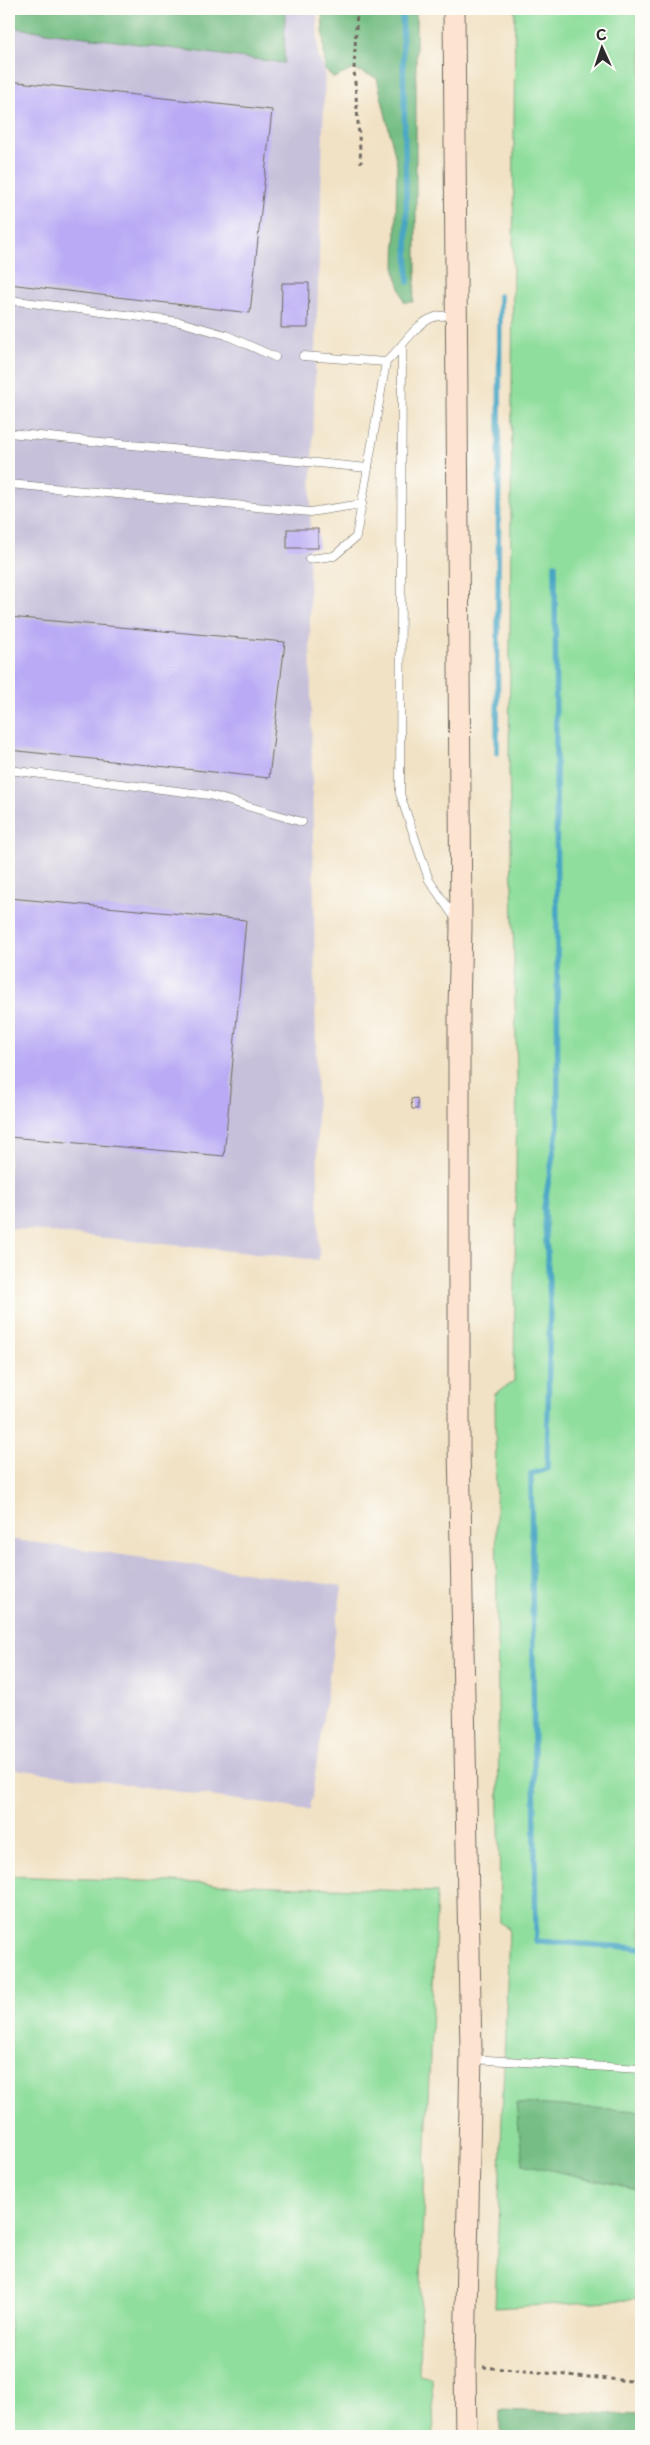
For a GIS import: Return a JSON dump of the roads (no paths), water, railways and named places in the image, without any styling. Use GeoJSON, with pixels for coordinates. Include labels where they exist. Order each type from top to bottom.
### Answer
{"type":"FeatureCollection","features":[{"type":"Feature","properties":{"kind":"main road"},"geometry":{"type":"LineString","coordinates":[[454,9],[461,927],[459,1010],[459,1446],[470,2058],[465,2365],[466,2436]]}},
{"type":"Feature","properties":{"kind":"lane"},"geometry":{"type":"LineString","coordinates":[[9,300],[180,322],[226,336],[275,357]]}},
{"type":"Feature","properties":{"kind":"lane"},"geometry":{"type":"LineString","coordinates":[[309,559],[334,556],[356,536],[386,362],[402,348],[415,329],[434,317],[456,315]]}},
{"type":"Feature","properties":{"kind":"lane"},"geometry":{"type":"LineString","coordinates":[[402,348],[400,794],[429,880],[461,927]]}},
{"type":"Feature","properties":{"kind":"lane"},"geometry":{"type":"LineString","coordinates":[[303,356],[386,362]]}},
{"type":"Feature","properties":{"kind":"lane"},"geometry":{"type":"LineString","coordinates":[[9,433],[368,468]]}},
{"type":"Feature","properties":{"kind":"lane"},"geometry":{"type":"LineString","coordinates":[[9,484],[310,512],[362,504]]}},
{"type":"Feature","properties":{"kind":"lane"},"geometry":{"type":"LineString","coordinates":[[9,770],[209,795],[302,822]]}},
{"type":"Feature","properties":{"kind":"lane"},"geometry":{"type":"LineString","coordinates":[[470,2058],[641,2069]]}},
{"type":"Feature","properties":{"kind":"waterway"},"geometry":{"type":"LineString","coordinates":[[402,9],[408,282]]}},
{"type":"Feature","properties":{"kind":"waterway"},"geometry":{"type":"LineString","coordinates":[[497,753],[500,296]]}},
{"type":"Feature","properties":{"kind":"waterway"},"geometry":{"type":"LineString","coordinates":[[555,565],[558,1126],[544,1208],[550,1299],[547,1469],[531,1474],[536,1941],[641,1948]]}}]}
